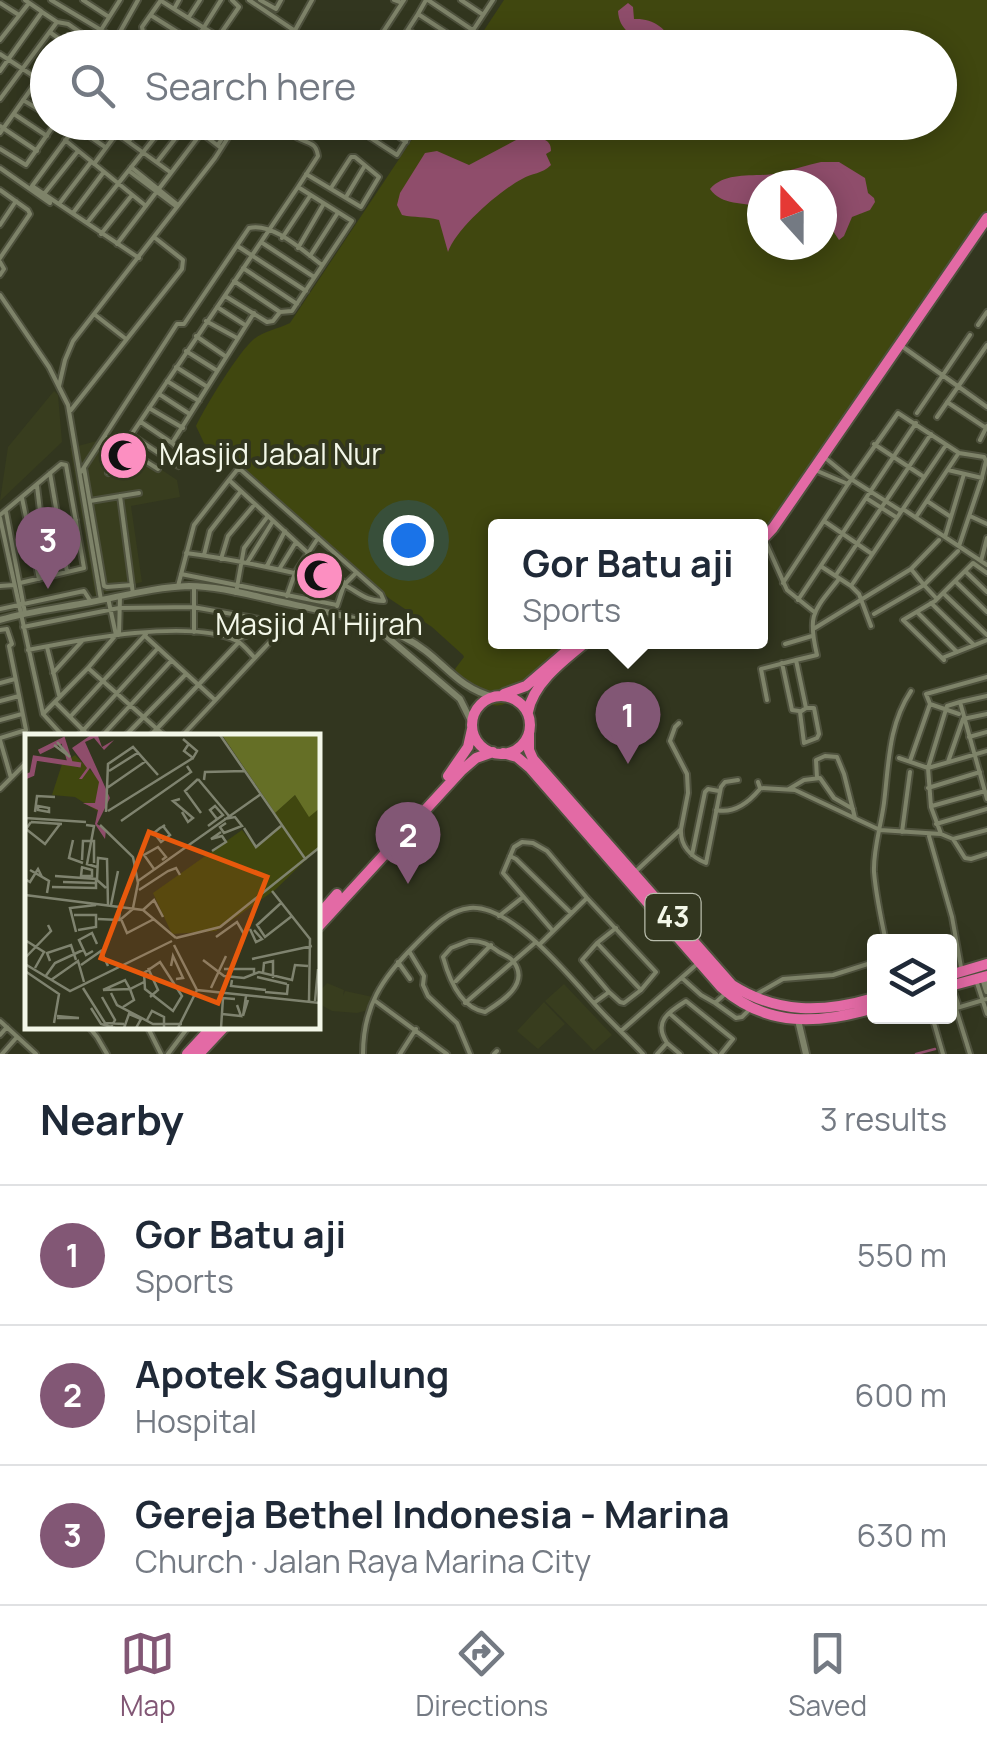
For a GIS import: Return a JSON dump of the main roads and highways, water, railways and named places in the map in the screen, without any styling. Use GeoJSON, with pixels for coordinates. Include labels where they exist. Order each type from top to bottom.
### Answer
{"type":"FeatureCollection","features":[{"type":"Feature","properties":{"kind":"highway"},"geometry":{"type":"LineString","coordinates":[[768,533],[987,217]]}},
{"type":"Feature","properties":{"kind":"highway"},"geometry":{"type":"LineString","coordinates":[[768,528],[987,217]]}},
{"type":"Feature","properties":{"kind":"highway"},"geometry":{"type":"LineString","coordinates":[[320,925],[458,764],[468,747],[475,711],[481,703],[526,686],[569,649]]}},
{"type":"Feature","properties":{"kind":"highway"},"geometry":{"type":"LineString","coordinates":[[320,914],[476,758],[517,749],[529,733],[530,699],[577,649]]}},
{"type":"Feature","properties":{"kind":"highway"},"geometry":{"type":"LineString","coordinates":[[496,696],[516,700],[528,714]]}},
{"type":"Feature","properties":{"kind":"highway"},"geometry":{"type":"LineString","coordinates":[[472,726],[480,746],[498,753]]}},
{"type":"Feature","properties":{"kind":"highway","name":"43"},"geometry":{"type":"LineString","coordinates":[[529,733],[529,750],[534,759],[726,992],[798,1020],[840,1018],[867,1010]]}},
{"type":"Feature","properties":{"kind":"highway","name":"43"},"geometry":{"type":"LineString","coordinates":[[498,753],[516,757],[530,768],[634,873],[732,985],[752,1002],[802,1010],[867,1000]]}},
{"type":"Feature","properties":{"kind":"highway"},"geometry":{"type":"LineString","coordinates":[[957,981],[987,964]]}},
{"type":"Feature","properties":{"kind":"highway"},"geometry":{"type":"LineString","coordinates":[[957,983],[982,977]]}},
{"type":"Feature","properties":{"kind":"highway"},"geometry":{"type":"LineString","coordinates":[[187,1054],[208,1029]]}},
{"type":"Feature","properties":{"kind":"highway"},"geometry":{"type":"LineString","coordinates":[[199,1054],[221,1029]]}},
{"type":"Feature","properties":{"kind":"main road"},"geometry":{"type":"LineString","coordinates":[[0,620],[22,609],[91,602],[133,589],[237,588],[336,610],[414,643],[459,682],[476,692],[496,696]]}},
{"type":"Feature","properties":{"kind":"main road"},"geometry":{"type":"LineString","coordinates":[[373,626],[460,699],[472,726]]}},
{"type":"Feature","properties":{"kind":"main road"},"geometry":{"type":"LineString","coordinates":[[982,977],[987,991]]}},
{"type":"Feature","properties":{"kind":"main road"},"geometry":{"type":"LineString","coordinates":[[798,1020],[806,1054]]}},
{"type":"Feature","properties":{"kind":"waterway"},"geometry":{"type":"LineString","coordinates":[[916,1054],[935,1049]]}},
{"type":"Feature","properties":{"kind":"place","name":"Masjid Jabal Nur"},"geometry":{"type":"Point","coordinates":[124,455]}},
{"type":"Feature","properties":{"kind":"place","name":"Masjid Al Hijrah"},"geometry":{"type":"Point","coordinates":[319,576]}},
{"type":"Feature","properties":{"kind":"place","name":"Gereja Bethel Indonesia - Marina"},"geometry":{"type":"Point","coordinates":[48,589]}},
{"type":"Feature","properties":{"kind":"place","name":"Gor Batu aji"},"geometry":{"type":"Point","coordinates":[628,764]}},
{"type":"Feature","properties":{"kind":"place","name":"Apotek Sagulung"},"geometry":{"type":"Point","coordinates":[408,884]}}]}
